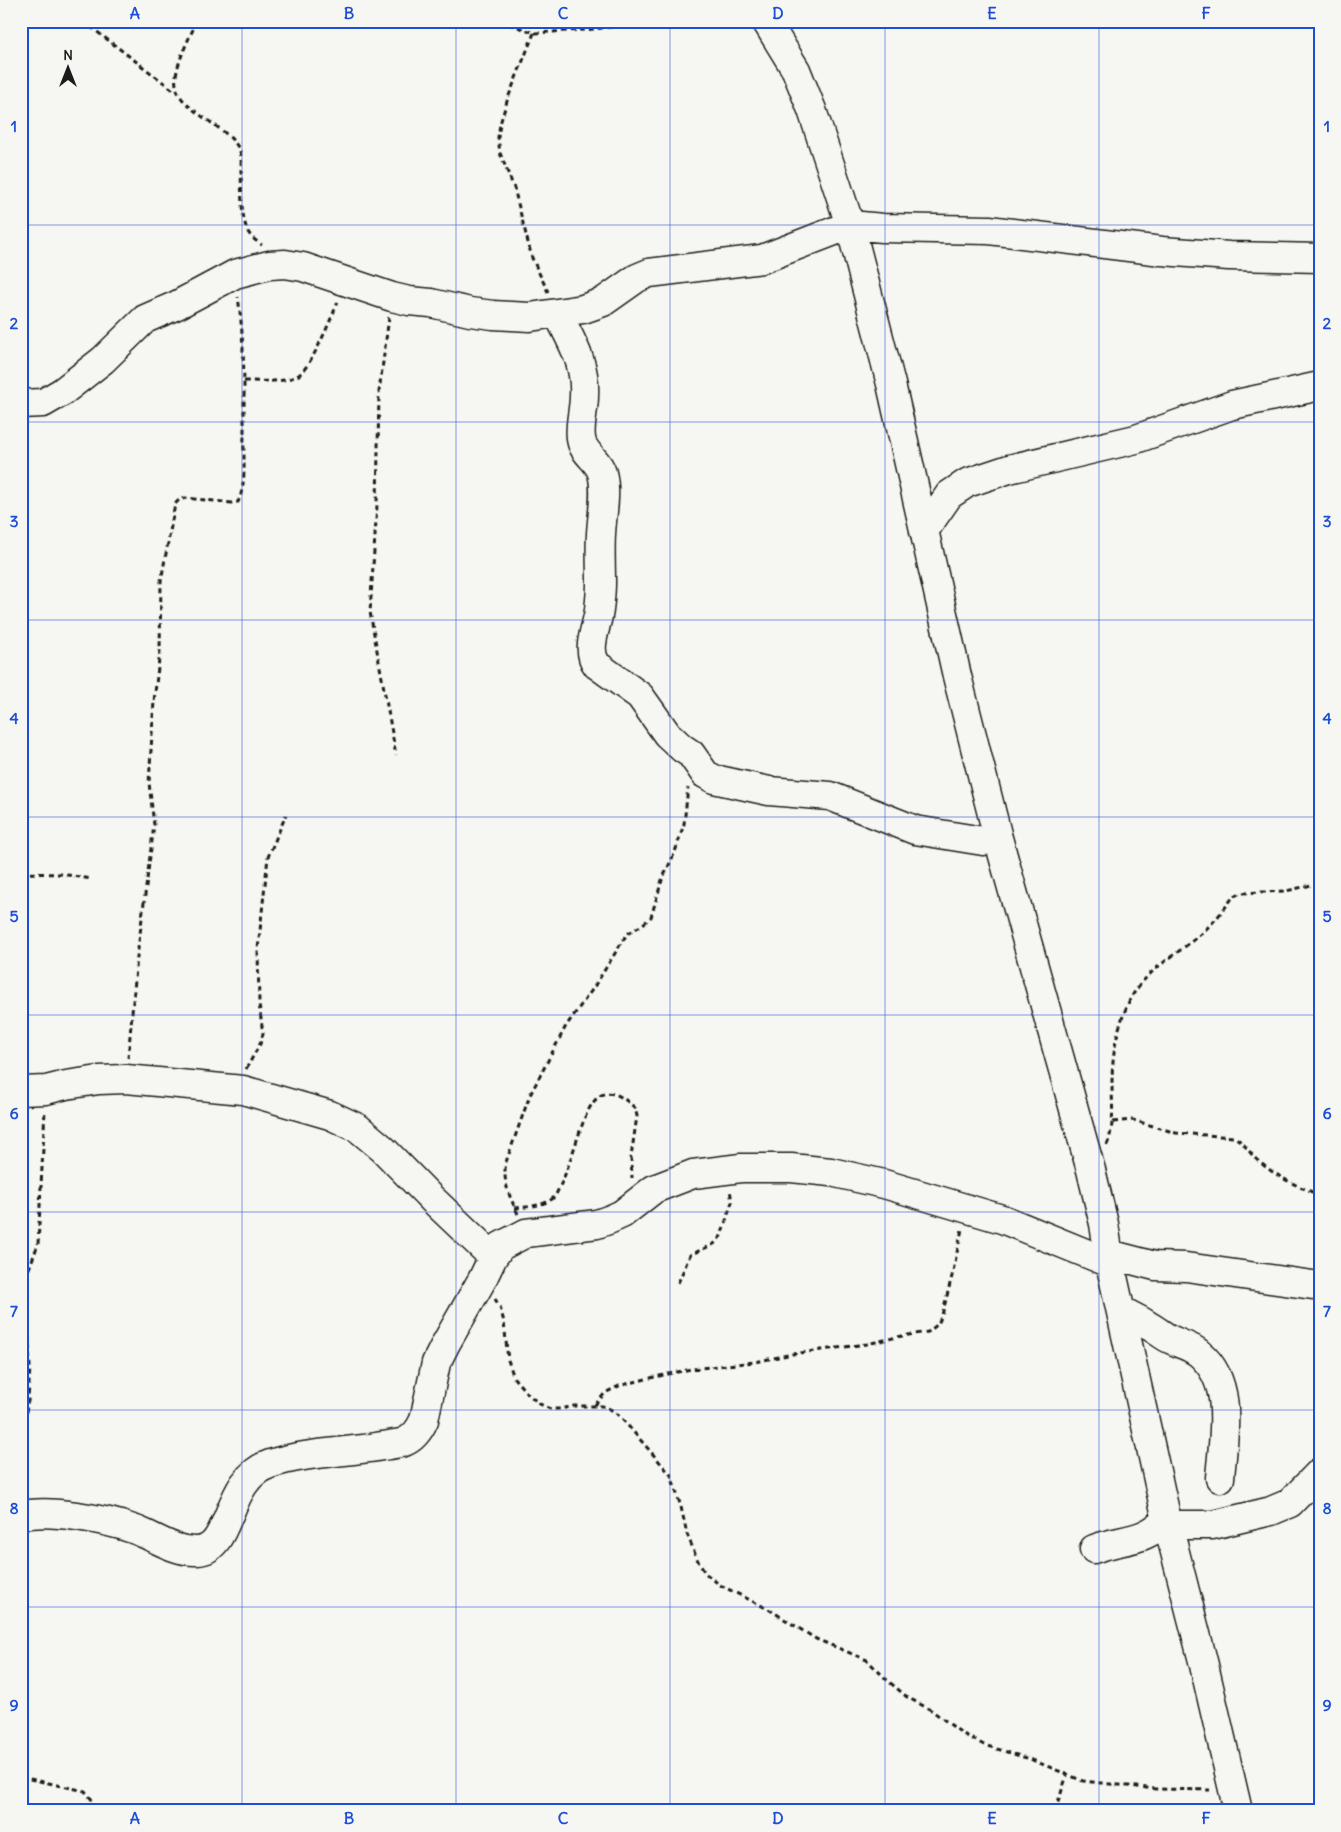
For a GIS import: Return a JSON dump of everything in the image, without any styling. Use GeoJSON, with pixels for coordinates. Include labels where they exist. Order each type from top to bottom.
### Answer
{"type":"FeatureCollection","features":[{"type":"Feature","properties":{"kind":"street"},"geometry":{"type":"LineString","coordinates":[[766,21],[796,70],[812,110],[850,225],[891,384],[957,676],[998,838],[1091,1170],[1167,1522],[1203,1661],[1235,1800]]}},
{"type":"Feature","properties":{"kind":"street"},"geometry":{"type":"LineString","coordinates":[[21,404],[43,403],[56,396],[103,360],[145,320],[235,274],[269,265],[285,264],[331,276],[409,301],[430,303],[470,312],[530,317],[583,309],[603,302],[637,278],[649,273],[762,259],[850,225],[882,228],[989,230],[1162,251],[1229,256],[1320,258]]}},
{"type":"Feature","properties":{"kind":"street"},"geometry":{"type":"LineString","coordinates":[[558,314],[575,347],[583,369],[584,403],[580,438],[584,449],[602,471],[601,585],[599,611],[592,650],[593,660],[597,665],[640,696],[667,734],[682,748],[692,754],[705,774],[714,780],[770,791],[830,796],[915,830],[983,841],[998,838]]}},
{"type":"Feature","properties":{"kind":"street"},"geometry":{"type":"LineString","coordinates":[[924,531],[949,495],[967,483],[1009,469],[1136,438],[1232,405],[1320,386]]}},
{"type":"Feature","properties":{"kind":"street"},"geometry":{"type":"LineString","coordinates":[[34,1090],[99,1080],[126,1079],[243,1090],[330,1115],[358,1128],[383,1149],[432,1200],[488,1268]]}},
{"type":"Feature","properties":{"kind":"street"},"geometry":{"type":"LineString","coordinates":[[21,1516],[58,1514],[106,1522],[133,1528],[184,1550],[206,1550],[219,1538],[234,1499],[242,1485],[262,1466],[281,1460],[368,1449],[404,1442],[414,1436],[421,1428],[424,1420],[436,1363],[501,1246],[526,1233],[598,1224],[622,1214],[654,1188],[693,1174],[741,1168],[791,1168],[831,1172],[884,1184],[1002,1219],[1110,1259],[1155,1266],[1186,1267],[1320,1286]]}},
{"type":"Feature","properties":{"kind":"street"},"geometry":{"type":"LineString","coordinates":[[1122,1311],[1148,1324],[1172,1340],[1192,1348],[1207,1361],[1214,1371],[1221,1385],[1224,1398],[1220,1478]]}},
{"type":"Feature","properties":{"kind":"street"},"geometry":{"type":"LineString","coordinates":[[1094,1549],[1135,1538],[1167,1522],[1213,1525],[1270,1511],[1290,1503],[1320,1472]]}},
{"type":"Feature","properties":{"kind":"path"},"geometry":{"type":"LineString","coordinates":[[83,21],[177,92],[197,113],[229,136],[236,144],[240,152],[243,205],[249,233],[285,264]]}},
{"type":"Feature","properties":{"kind":"path"},"geometry":{"type":"LineString","coordinates":[[177,92],[175,83],[184,46],[197,21]]}},
{"type":"Feature","properties":{"kind":"path"},"geometry":{"type":"LineString","coordinates":[[501,21],[534,33],[585,30],[660,21]]}},
{"type":"Feature","properties":{"kind":"path"},"geometry":{"type":"LineString","coordinates":[[534,33],[508,98],[498,137],[500,153],[514,188],[532,258],[558,314]]}},
{"type":"Feature","properties":{"kind":"path"},"geometry":{"type":"LineString","coordinates":[[126,1079],[154,825],[149,783],[154,701],[160,651],[161,581],[175,504],[179,500],[186,498],[232,503],[238,502],[241,495],[243,479],[243,331],[235,274]]}},
{"type":"Feature","properties":{"kind":"path"},"geometry":{"type":"LineString","coordinates":[[244,381],[281,380],[299,376],[312,359],[348,283]]}},
{"type":"Feature","properties":{"kind":"path"},"geometry":{"type":"LineString","coordinates":[[392,297],[379,392],[377,505],[370,612],[396,755]]}},
{"type":"Feature","properties":{"kind":"path"},"geometry":{"type":"LineString","coordinates":[[526,1233],[506,1187],[504,1174],[506,1162],[530,1095],[566,1026],[594,987],[627,934],[651,917],[662,880],[684,824],[689,780],[696,760]]}},
{"type":"Feature","properties":{"kind":"path"},"geometry":{"type":"LineString","coordinates":[[243,1090],[246,1070],[260,1044],[263,1034],[259,1004],[258,949],[268,857],[286,815]]}},
{"type":"Feature","properties":{"kind":"path"},"geometry":{"type":"LineString","coordinates":[[21,873],[61,874],[92,879]]}},
{"type":"Feature","properties":{"kind":"path"},"geometry":{"type":"LineString","coordinates":[[1091,1170],[1103,1157],[1110,1140],[1112,1070],[1115,1047],[1127,1005],[1142,982],[1160,963],[1198,937],[1233,897],[1240,893],[1286,891],[1320,884]]}},
{"type":"Feature","properties":{"kind":"path"},"geometry":{"type":"LineString","coordinates":[[21,1439],[28,1401],[30,1367],[26,1277],[38,1244],[34,1090]]}},
{"type":"Feature","properties":{"kind":"path"},"geometry":{"type":"LineString","coordinates":[[515,1208],[540,1205],[553,1198],[571,1159],[589,1108],[596,1098],[605,1094],[619,1096],[635,1108],[637,1116],[631,1157],[633,1206]]}},
{"type":"Feature","properties":{"kind":"path"},"geometry":{"type":"LineString","coordinates":[[1112,1122],[1133,1120],[1176,1133],[1234,1137],[1254,1157],[1285,1180],[1320,1195]]}},
{"type":"Feature","properties":{"kind":"path"},"geometry":{"type":"LineString","coordinates":[[678,1283],[690,1255],[714,1244],[721,1236],[732,1202],[730,1194],[731,1183],[741,1168]]}},
{"type":"Feature","properties":{"kind":"path"},"geometry":{"type":"LineString","coordinates":[[595,1406],[606,1393],[619,1386],[646,1379],[928,1332],[938,1324],[942,1315],[952,1276],[965,1208]]}},
{"type":"Feature","properties":{"kind":"path"},"geometry":{"type":"LineString","coordinates":[[488,1268],[500,1307],[505,1330],[508,1360],[514,1378],[538,1403],[550,1409],[603,1406],[614,1411],[671,1475],[687,1534],[698,1561],[705,1573],[720,1585],[770,1610],[816,1639],[867,1660],[898,1690],[931,1710],[969,1738],[998,1751],[1030,1759],[1083,1781],[1156,1789],[1205,1791],[1235,1800]]}},
{"type":"Feature","properties":{"kind":"path"},"geometry":{"type":"LineString","coordinates":[[1055,1811],[1067,1775]]}},
{"type":"Feature","properties":{"kind":"path"},"geometry":{"type":"LineString","coordinates":[[21,1777],[85,1791],[93,1801],[93,1811]]}}]}
